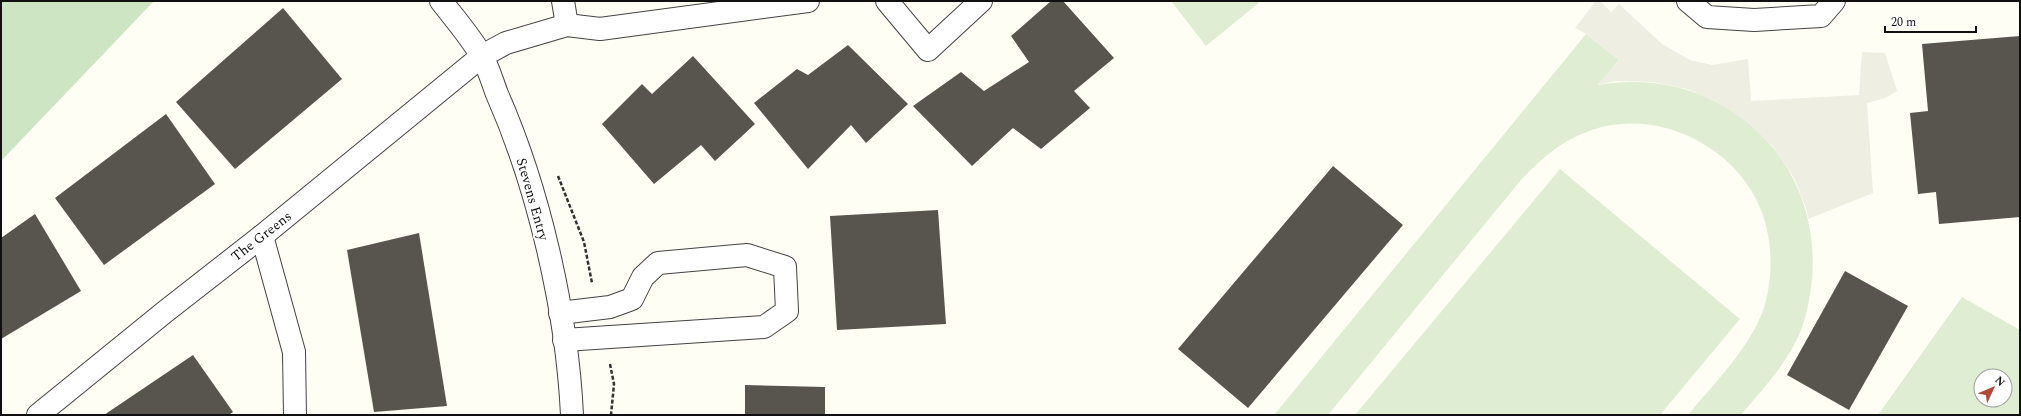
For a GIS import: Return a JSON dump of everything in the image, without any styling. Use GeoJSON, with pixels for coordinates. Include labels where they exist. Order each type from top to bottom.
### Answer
{"type":"FeatureCollection","features":[{"type":"Feature","properties":{"kind":"street","name":"Stevens Entry"},"geometry":{"type":"LineString","coordinates":[[441,1],[482,56],[512,128],[539,215],[560,313],[572,415]]}},
{"type":"Feature","properties":{"kind":"street"},"geometry":{"type":"LineString","coordinates":[[563,1],[567,25],[600,29],[808,1]]}},
{"type":"Feature","properties":{"kind":"street"},"geometry":{"type":"LineString","coordinates":[[887,1],[928,50],[981,1]]}},
{"type":"Feature","properties":{"kind":"street"},"geometry":{"type":"LineString","coordinates":[[1688,1],[1707,17],[1754,20],[1821,16],[1834,1]]}},
{"type":"Feature","properties":{"kind":"street","name":"The Greens"},"geometry":{"type":"LineString","coordinates":[[38,415],[166,311],[262,236],[482,56],[506,44],[567,25]]}},
{"type":"Feature","properties":{"kind":"street"},"geometry":{"type":"LineString","coordinates":[[262,236],[294,352],[295,415]]}},
{"type":"Feature","properties":{"kind":"street"},"geometry":{"type":"LineString","coordinates":[[560,313],[610,307],[632,299],[643,277],[658,263],[747,255],[785,266],[787,311],[764,327],[564,340]]}},
{"type":"Feature","properties":{"kind":"green space"},"geometry":{"type":"Polygon","coordinates":[[[1,1],[154,1],[1,161],[1,1]]]}},
{"type":"Feature","properties":{"kind":"green space"},"geometry":{"type":"Polygon","coordinates":[[[1171,1],[1261,1],[1206,46],[1171,1]]]}},
{"type":"Feature","properties":{"kind":"green space"},"geometry":{"type":"Polygon","coordinates":[[[1586,34],[1619,60],[1598,85],[1648,83],[1694,92],[1734,112],[1767,141],[1792,177],[1808,218],[1813,265],[1806,314],[1802,328],[1796,342],[1780,368],[1741,415],[1688,415],[1722,376],[1744,347],[1761,317],[1769,288],[1771,261],[1765,222],[1755,197],[1742,177],[1725,160],[1706,146],[1685,135],[1662,127],[1639,124],[1615,125],[1592,130],[1562,144],[1545,157],[1521,180],[1328,415],[1274,415],[1586,34]]]}},
{"type":"Feature","properties":{"kind":"green space"},"geometry":{"type":"Polygon","coordinates":[[[1560,169],[1740,319],[1660,415],[1355,415],[1560,169]]]}},
{"type":"Feature","properties":{"kind":"green space"},"geometry":{"type":"Polygon","coordinates":[[[1962,297],[2020,330],[2020,415],[1878,415],[1962,297]]]}},
{"type":"Feature","properties":{"kind":"shaded area"},"geometry":{"type":"Polygon","coordinates":[[[1596,1],[1600,1],[1611,12],[1619,4],[1662,44],[1690,60],[1712,65],[1748,59],[1751,101],[1859,95],[1862,52],[1885,53],[1897,91],[1885,98],[1867,103],[1873,193],[1808,219],[1807,211],[1794,178],[1774,148],[1749,123],[1719,103],[1687,89],[1652,82],[1616,81],[1597,85],[1619,60],[1586,34],[1575,28],[1596,1]]]}},
{"type":"Feature","properties":{"kind":"building"},"geometry":{"type":"Polygon","coordinates":[[[1051,1],[1063,1],[1114,58],[1074,91],[1090,108],[1041,149],[1013,128],[972,166],[913,106],[961,72],[984,91],[1029,62],[1011,36],[1051,1]]]}},
{"type":"Feature","properties":{"kind":"building"},"geometry":{"type":"Polygon","coordinates":[[[283,8],[342,79],[235,169],[176,102],[283,8]]]}},
{"type":"Feature","properties":{"kind":"building"},"geometry":{"type":"Polygon","coordinates":[[[2020,36],[2020,217],[1939,224],[1936,192],[1918,194],[1910,113],[1928,111],[1922,44],[2020,36]]]}},
{"type":"Feature","properties":{"kind":"building"},"geometry":{"type":"Polygon","coordinates":[[[848,45],[908,104],[866,143],[851,125],[808,169],[754,103],[797,69],[808,75],[848,45]]]}},
{"type":"Feature","properties":{"kind":"building"},"geometry":{"type":"Polygon","coordinates":[[[693,56],[755,124],[715,161],[701,145],[654,184],[602,124],[642,84],[652,94],[693,56]]]}},
{"type":"Feature","properties":{"kind":"building"},"geometry":{"type":"Polygon","coordinates":[[[166,114],[215,184],[104,265],[55,198],[166,114]]]}},
{"type":"Feature","properties":{"kind":"building"},"geometry":{"type":"Polygon","coordinates":[[[1333,166],[1403,225],[1248,408],[1178,349],[1333,166]]]}},
{"type":"Feature","properties":{"kind":"building"},"geometry":{"type":"Polygon","coordinates":[[[938,210],[946,324],[837,330],[830,216],[938,210]]]}},
{"type":"Feature","properties":{"kind":"building"},"geometry":{"type":"Polygon","coordinates":[[[35,214],[81,291],[1,339],[1,238],[35,214]]]}},
{"type":"Feature","properties":{"kind":"building"},"geometry":{"type":"Polygon","coordinates":[[[419,233],[447,406],[374,412],[347,250],[419,233]]]}},
{"type":"Feature","properties":{"kind":"building"},"geometry":{"type":"Polygon","coordinates":[[[1845,271],[1908,306],[1849,410],[1787,375],[1845,271]]]}},
{"type":"Feature","properties":{"kind":"building"},"geometry":{"type":"Polygon","coordinates":[[[193,355],[233,412],[229,415],[104,415],[193,355]]]}},
{"type":"Feature","properties":{"kind":"building"},"geometry":{"type":"Polygon","coordinates":[[[745,385],[825,387],[825,415],[745,415],[745,385]]]}}]}
